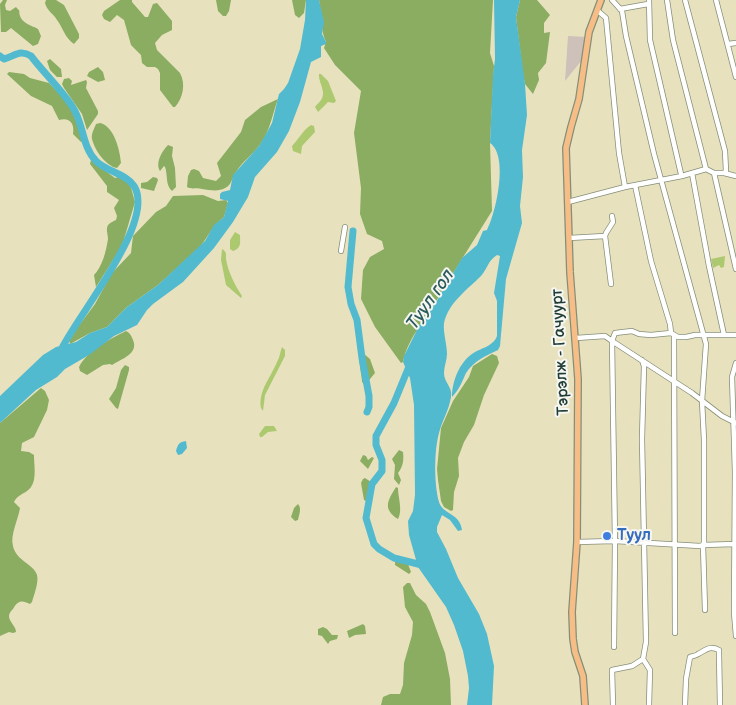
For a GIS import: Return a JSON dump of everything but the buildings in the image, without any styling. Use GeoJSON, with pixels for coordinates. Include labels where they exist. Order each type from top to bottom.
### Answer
{"type":"FeatureCollection","features":[{"type":"Feature","properties":{"kind":"main road","name":"Тэрэлж - Гачуурт"},"geometry":{"type":"LineString","coordinates":[[586,705],[583,676],[574,652],[573,639],[572,612],[577,542],[578,452],[576,338],[566,179],[568,140],[579,99],[590,32],[601,0]]}},
{"type":"Feature","properties":{"kind":"street"},"geometry":{"type":"LineString","coordinates":[[612,0],[622,11],[626,36],[654,154],[706,344],[702,401],[705,610]]}},
{"type":"Feature","properties":{"kind":"street"},"geometry":{"type":"LineString","coordinates":[[667,0],[673,40],[706,169]]}},
{"type":"Feature","properties":{"kind":"street"},"geometry":{"type":"LineString","coordinates":[[685,0],[725,152],[726,171],[724,173]]}},
{"type":"Feature","properties":{"kind":"street"},"geometry":{"type":"LineString","coordinates":[[716,0],[736,77]]}},
{"type":"Feature","properties":{"kind":"street"},"geometry":{"type":"LineString","coordinates":[[620,9],[649,1],[650,40],[682,176]]}},
{"type":"Feature","properties":{"kind":"street"},"geometry":{"type":"LineString","coordinates":[[598,11],[606,18],[619,153],[625,187]]}},
{"type":"Feature","properties":{"kind":"street"},"geometry":{"type":"LineString","coordinates":[[728,44],[736,43]]}},
{"type":"Feature","properties":{"kind":"street"},"geometry":{"type":"LineString","coordinates":[[568,202],[706,169],[714,173],[736,176]]}},
{"type":"Feature","properties":{"kind":"street"},"geometry":{"type":"LineString","coordinates":[[692,173],[724,335]]}},
{"type":"Feature","properties":{"kind":"street"},"geometry":{"type":"LineString","coordinates":[[714,173],[736,269]]}},
{"type":"Feature","properties":{"kind":"street"},"geometry":{"type":"LineString","coordinates":[[635,185],[651,261],[672,334],[672,366],[675,382],[675,633]]}},
{"type":"Feature","properties":{"kind":"street"},"geometry":{"type":"LineString","coordinates":[[611,284],[605,236],[613,222],[612,216]]}},
{"type":"Feature","properties":{"kind":"street"},"geometry":{"type":"LineString","coordinates":[[340,250],[345,227]]}},
{"type":"Feature","properties":{"kind":"street"},"geometry":{"type":"LineString","coordinates":[[569,238],[605,236]]}},
{"type":"Feature","properties":{"kind":"street"},"geometry":{"type":"LineString","coordinates":[[614,647],[615,541],[612,341],[615,333],[632,331],[639,334],[672,334],[686,337],[695,335],[736,335]]}},
{"type":"Feature","properties":{"kind":"street"},"geometry":{"type":"LineString","coordinates":[[576,338],[605,336],[675,382],[722,416],[734,422]]}},
{"type":"Feature","properties":{"kind":"street"},"geometry":{"type":"LineString","coordinates":[[642,360],[644,366],[642,439],[646,642],[643,659],[650,670],[650,705]]}},
{"type":"Feature","properties":{"kind":"street"},"geometry":{"type":"LineString","coordinates":[[736,362],[732,377],[735,472],[734,612],[736,636]]}},
{"type":"Feature","properties":{"kind":"street"},"geometry":{"type":"LineString","coordinates":[[577,542],[615,541],[675,546],[735,544]]}},
{"type":"Feature","properties":{"kind":"street"},"geometry":{"type":"LineString","coordinates":[[685,705],[690,657],[699,654],[703,649],[715,648],[719,650],[720,705]]}},
{"type":"Feature","properties":{"kind":"street"},"geometry":{"type":"LineString","coordinates":[[613,705],[612,670],[632,666],[643,659]]}},
{"type":"Feature","properties":{"kind":"shaded area"},"geometry":{"type":"Polygon","coordinates":[[[568,36],[588,37],[586,55],[565,81],[568,36]]]}},
{"type":"Feature","properties":{"kind":"green space"},"geometry":{"type":"Polygon","coordinates":[[[3,0],[7,0],[6,10],[10,11],[16,7],[20,11],[23,21],[38,29],[41,36],[38,44],[33,46],[11,28],[6,32],[1,32],[0,4],[3,0]]]}},
{"type":"Feature","properties":{"kind":"green space"},"geometry":{"type":"Polygon","coordinates":[[[46,0],[56,0],[64,5],[79,34],[79,38],[74,44],[68,39],[47,8],[46,0]]]}},
{"type":"Feature","properties":{"kind":"green space"},"geometry":{"type":"Polygon","coordinates":[[[120,0],[132,0],[145,17],[148,17],[153,4],[157,3],[172,21],[172,30],[162,35],[155,43],[157,50],[182,77],[183,91],[175,107],[160,90],[160,73],[158,69],[147,67],[142,63],[141,55],[131,45],[124,20],[117,15],[110,22],[104,19],[102,15],[104,11],[120,0]]]}},
{"type":"Feature","properties":{"kind":"green space"},"geometry":{"type":"Polygon","coordinates":[[[216,0],[231,0],[226,16],[223,16],[218,11],[216,0]]]}},
{"type":"Feature","properties":{"kind":"green space"},"geometry":{"type":"Polygon","coordinates":[[[292,0],[306,0],[304,13],[299,18],[295,15],[292,0]]]}},
{"type":"Feature","properties":{"kind":"green space"},"geometry":{"type":"Polygon","coordinates":[[[319,0],[493,0],[490,53],[494,66],[490,143],[492,211],[414,335],[401,363],[375,327],[361,299],[363,270],[370,257],[384,249],[382,241],[367,234],[360,214],[361,188],[354,133],[361,91],[335,65],[324,48],[326,42],[319,0]]]}},
{"type":"Feature","properties":{"kind":"green space"},"geometry":{"type":"Polygon","coordinates":[[[520,0],[537,0],[550,15],[544,23],[544,33],[550,32],[546,63],[538,73],[539,80],[533,94],[525,84],[523,74],[516,17],[520,0]]]}},
{"type":"Feature","properties":{"kind":"green space"},"geometry":{"type":"Polygon","coordinates":[[[50,59],[61,69],[62,77],[57,77],[50,70],[47,61],[50,59]]]}},
{"type":"Feature","properties":{"kind":"green space"},"geometry":{"type":"Polygon","coordinates":[[[98,67],[103,72],[105,80],[98,82],[87,76],[89,72],[98,67]]]}},
{"type":"Feature","properties":{"kind":"green space"},"geometry":{"type":"Polygon","coordinates":[[[9,72],[24,74],[30,78],[49,83],[69,104],[77,118],[83,141],[81,142],[73,134],[72,124],[68,120],[59,120],[52,106],[31,96],[7,74],[9,72]]]}},
{"type":"Feature","properties":{"kind":"green space"},"geometry":{"type":"Polygon","coordinates":[[[319,74],[328,81],[336,101],[334,103],[328,102],[318,112],[315,107],[323,97],[319,74]]]}},
{"type":"Feature","properties":{"kind":"green space"},"geometry":{"type":"Polygon","coordinates":[[[69,78],[72,81],[71,85],[86,80],[86,88],[98,111],[98,114],[87,130],[82,114],[62,84],[64,79],[69,78]]]}},
{"type":"Feature","properties":{"kind":"green space"},"geometry":{"type":"Polygon","coordinates":[[[278,99],[263,141],[238,168],[227,187],[211,190],[187,187],[188,176],[191,170],[194,169],[199,171],[203,178],[216,181],[221,176],[217,163],[241,132],[245,120],[261,107],[278,99]]]}},
{"type":"Feature","properties":{"kind":"green space"},"geometry":{"type":"Polygon","coordinates":[[[100,123],[109,129],[115,139],[121,163],[117,168],[105,161],[93,144],[93,132],[96,124],[100,123]]]}},
{"type":"Feature","properties":{"kind":"green space"},"geometry":{"type":"Polygon","coordinates":[[[311,125],[314,126],[315,132],[302,146],[301,154],[293,151],[292,146],[311,125]]]}},
{"type":"Feature","properties":{"kind":"green space"},"geometry":{"type":"Polygon","coordinates":[[[168,145],[173,147],[172,156],[175,168],[176,187],[172,191],[168,183],[165,167],[160,171],[158,164],[168,145]]]}},
{"type":"Feature","properties":{"kind":"green space"},"geometry":{"type":"Polygon","coordinates":[[[91,160],[115,178],[118,177],[130,184],[135,202],[122,246],[96,287],[94,275],[99,268],[106,249],[108,239],[107,227],[116,220],[117,216],[114,208],[119,200],[107,192],[107,186],[90,164],[91,160]]]}},
{"type":"Feature","properties":{"kind":"green space"},"geometry":{"type":"Polygon","coordinates":[[[153,177],[158,180],[154,191],[141,188],[141,183],[147,182],[153,177]]]}},
{"type":"Feature","properties":{"kind":"green space"},"geometry":{"type":"Polygon","coordinates":[[[203,195],[218,201],[226,200],[228,203],[224,217],[213,228],[199,248],[158,285],[127,307],[107,327],[90,333],[70,344],[69,339],[95,304],[112,273],[131,253],[133,236],[156,212],[166,206],[173,196],[203,195]]]}},
{"type":"Feature","properties":{"kind":"green space"},"geometry":{"type":"Polygon","coordinates":[[[235,232],[240,235],[240,242],[238,248],[233,251],[230,249],[230,240],[235,232]]]}},
{"type":"Feature","properties":{"kind":"green space"},"geometry":{"type":"Polygon","coordinates":[[[222,249],[226,254],[228,269],[242,296],[241,298],[226,285],[221,260],[222,249]]]}},
{"type":"Feature","properties":{"kind":"green space"},"geometry":{"type":"Polygon","coordinates":[[[725,256],[724,267],[721,268],[719,265],[713,268],[711,259],[725,256]]]}},
{"type":"Feature","properties":{"kind":"green space"},"geometry":{"type":"Polygon","coordinates":[[[126,331],[131,335],[134,345],[134,349],[128,356],[112,365],[103,365],[87,375],[80,371],[79,367],[87,356],[106,342],[126,331]]]}},
{"type":"Feature","properties":{"kind":"green space"},"geometry":{"type":"Polygon","coordinates":[[[282,347],[285,350],[285,356],[265,395],[263,411],[261,408],[261,396],[282,347]]]}},
{"type":"Feature","properties":{"kind":"green space"},"geometry":{"type":"Polygon","coordinates":[[[361,353],[370,359],[375,373],[365,385],[362,382],[359,359],[361,353]]]}},
{"type":"Feature","properties":{"kind":"green space"},"geometry":{"type":"Polygon","coordinates":[[[492,354],[497,356],[499,363],[484,395],[474,425],[464,442],[458,458],[459,476],[454,492],[453,510],[451,511],[444,507],[441,501],[438,480],[437,469],[441,428],[453,401],[469,377],[473,366],[492,354]]]}},
{"type":"Feature","properties":{"kind":"green space"},"geometry":{"type":"Polygon","coordinates":[[[125,365],[129,367],[129,370],[118,409],[109,399],[116,388],[121,370],[125,365]]]}},
{"type":"Feature","properties":{"kind":"green space"},"geometry":{"type":"Polygon","coordinates":[[[41,388],[45,391],[49,400],[47,410],[34,437],[22,443],[21,451],[34,455],[35,475],[30,488],[14,502],[20,508],[12,542],[15,551],[21,559],[35,571],[37,585],[32,602],[30,604],[22,601],[18,602],[9,615],[16,632],[9,632],[0,636],[0,423],[41,388]]]}},
{"type":"Feature","properties":{"kind":"green space"},"geometry":{"type":"Polygon","coordinates":[[[265,426],[274,426],[277,431],[268,432],[260,437],[259,434],[265,426]]]}},
{"type":"Feature","properties":{"kind":"green space"},"geometry":{"type":"Polygon","coordinates":[[[399,450],[403,452],[403,458],[402,466],[398,473],[401,480],[399,485],[394,479],[395,465],[392,459],[399,450]]]}},
{"type":"Feature","properties":{"kind":"green space"},"geometry":{"type":"Polygon","coordinates":[[[363,455],[368,460],[372,457],[374,458],[368,469],[360,461],[363,455]]]}},
{"type":"Feature","properties":{"kind":"green space"},"geometry":{"type":"Polygon","coordinates":[[[365,478],[371,482],[368,502],[364,500],[361,483],[365,478]]]}},
{"type":"Feature","properties":{"kind":"green space"},"geometry":{"type":"Polygon","coordinates":[[[396,487],[398,488],[400,508],[398,519],[388,508],[389,500],[396,487]]]}},
{"type":"Feature","properties":{"kind":"green space"},"geometry":{"type":"Polygon","coordinates":[[[298,504],[300,507],[298,520],[295,521],[291,517],[294,508],[298,504]]]}},
{"type":"Feature","properties":{"kind":"green space"},"geometry":{"type":"Polygon","coordinates":[[[395,560],[408,564],[411,572],[409,574],[395,565],[395,560]]]}},
{"type":"Feature","properties":{"kind":"green space"},"geometry":{"type":"Polygon","coordinates":[[[410,583],[416,595],[426,604],[445,653],[450,679],[451,705],[381,705],[383,697],[390,694],[400,694],[403,685],[404,663],[412,635],[413,622],[405,607],[403,587],[410,583]]]}},
{"type":"Feature","properties":{"kind":"green space"},"geometry":{"type":"Polygon","coordinates":[[[363,624],[366,634],[355,635],[349,638],[347,631],[363,624]]]}},
{"type":"Feature","properties":{"kind":"green space"},"geometry":{"type":"Polygon","coordinates":[[[323,627],[332,635],[338,635],[337,639],[330,641],[328,644],[322,636],[318,635],[318,629],[323,627]]]}},
{"type":"Feature","properties":{"kind":"water"},"geometry":{"type":"Polygon","coordinates":[[[306,0],[319,0],[324,22],[322,34],[326,44],[321,46],[321,57],[311,62],[300,102],[289,131],[277,152],[255,177],[248,197],[233,222],[214,248],[183,282],[153,304],[137,325],[114,336],[89,355],[65,369],[57,377],[36,390],[0,423],[0,396],[43,355],[56,347],[76,342],[90,333],[107,327],[127,307],[158,285],[205,241],[214,225],[224,217],[228,201],[220,199],[220,194],[230,190],[233,175],[259,146],[272,123],[279,94],[288,83],[300,49],[306,0]]]}},
{"type":"Feature","properties":{"kind":"water"},"geometry":{"type":"Polygon","coordinates":[[[494,0],[520,0],[516,17],[527,115],[522,150],[523,177],[520,206],[522,223],[506,279],[500,346],[498,350],[473,365],[452,397],[453,385],[463,362],[472,354],[493,343],[497,336],[497,301],[494,293],[500,256],[497,255],[491,260],[481,276],[464,291],[446,316],[444,327],[447,354],[444,373],[445,380],[450,388],[451,397],[437,440],[435,458],[435,477],[439,502],[444,509],[458,520],[462,530],[458,531],[450,520],[442,515],[437,532],[458,578],[479,614],[487,634],[494,666],[492,705],[467,705],[469,688],[463,651],[446,607],[418,567],[409,535],[408,521],[413,511],[415,495],[414,405],[410,378],[403,362],[404,356],[419,326],[435,304],[462,258],[477,245],[483,231],[487,230],[494,211],[500,172],[496,150],[490,143],[495,59],[494,0]]]}},
{"type":"Feature","properties":{"kind":"water"},"geometry":{"type":"Polygon","coordinates":[[[186,441],[187,448],[182,454],[178,455],[176,451],[178,445],[186,441]]]}},
{"type":"Feature","properties":{"kind":"waterway"},"geometry":{"type":"LineString","coordinates":[[0,56],[4,59],[21,53],[31,56],[72,106],[91,155],[100,165],[126,178],[134,186],[138,202],[134,222],[125,245],[60,352]]}},
{"type":"Feature","properties":{"kind":"waterway"},"geometry":{"type":"LineString","coordinates":[[353,231],[348,287],[351,304],[357,320],[369,396],[367,412]]}},
{"type":"Feature","properties":{"kind":"waterway"},"geometry":{"type":"LineString","coordinates":[[410,364],[394,403],[376,436],[376,445],[382,460],[382,471],[372,484],[366,518],[374,544],[379,549],[394,558],[426,566]]}},
{"type":"Feature","properties":{"kind":"place","name":"Туул"},"geometry":{"type":"Point","coordinates":[607,536]}},
{"type":"Feature","properties":{"kind":"water label","name":"Туул гол"},"geometry":{"type":"Point","coordinates":[431,300]}}]}
